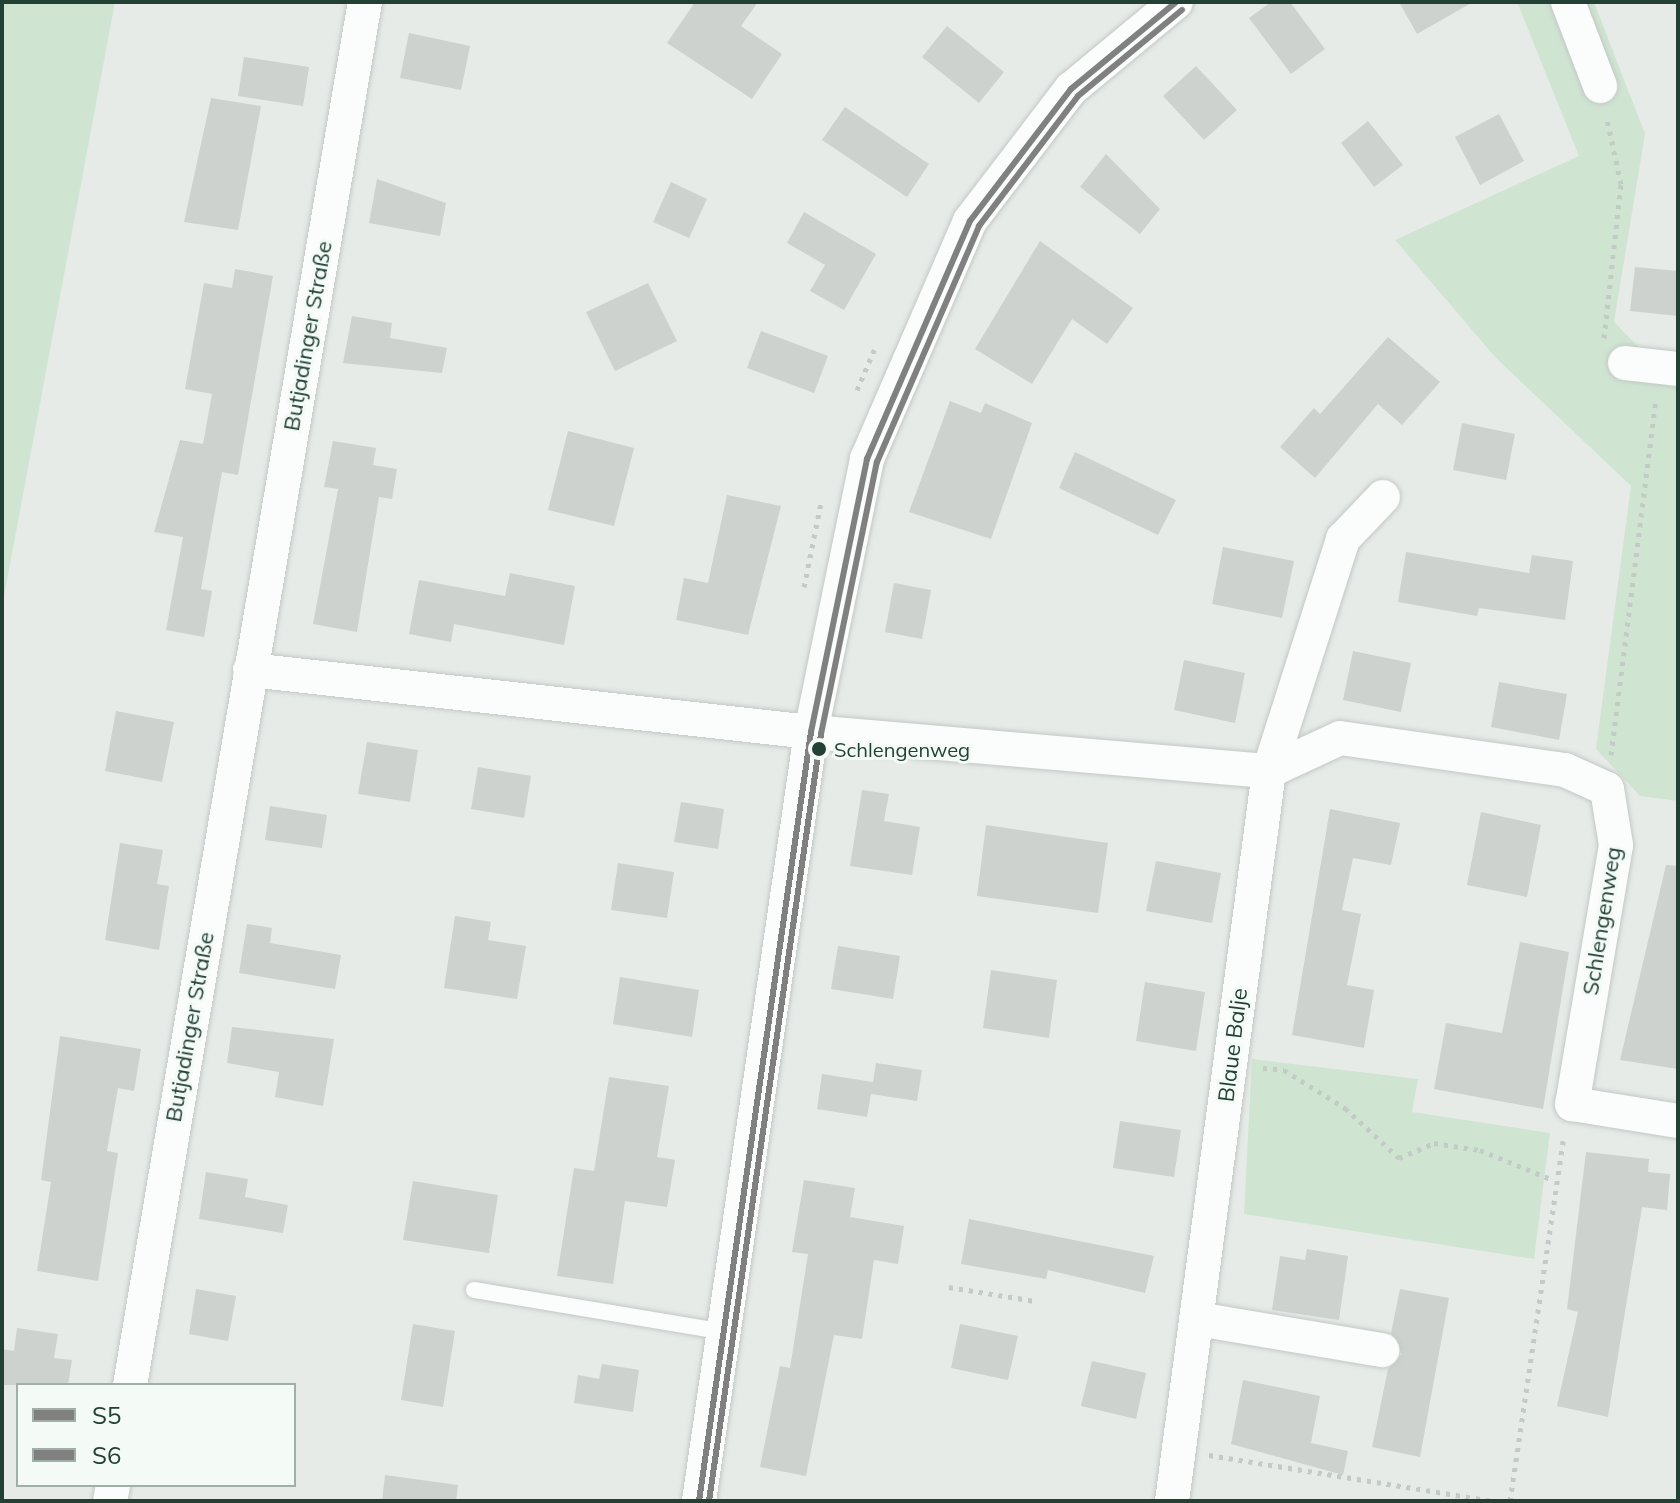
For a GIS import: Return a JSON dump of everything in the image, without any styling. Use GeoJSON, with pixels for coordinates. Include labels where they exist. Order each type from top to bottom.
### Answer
{"type":"FeatureCollection","features":[{"type":"Feature","properties":{"kind":"street","name":"Butjadinger Straße"},"geometry":{"type":"LineString","coordinates":[[130,1383],[365,2]]}},
{"type":"Feature","properties":{"kind":"street"},"geometry":{"type":"LineString","coordinates":[[699,1501],[728,1332],[811,732],[867,459],[970,221],[1071,89],[1176,2]]}},
{"type":"Feature","properties":{"kind":"street"},"geometry":{"type":"LineString","coordinates":[[1568,2],[1600,86]]}},
{"type":"Feature","properties":{"kind":"street"},"geometry":{"type":"LineString","coordinates":[[1625,363],[1667,381]]}},
{"type":"Feature","properties":{"kind":"street"},"geometry":{"type":"LineString","coordinates":[[1269,771],[1343,539],[1383,497]]}},
{"type":"Feature","properties":{"kind":"street"},"geometry":{"type":"LineString","coordinates":[[250,670],[811,732],[1269,771],[1340,738],[1565,770],[1607,789]]}},
{"type":"Feature","properties":{"kind":"street","name":"Blaue Balje"},"geometry":{"type":"LineString","coordinates":[[1172,1501],[1269,771]]}},
{"type":"Feature","properties":{"kind":"street","name":"Schlengenweg"},"geometry":{"type":"LineString","coordinates":[[1572,1104],[1616,845],[1607,789]]}},
{"type":"Feature","properties":{"kind":"street"},"geometry":{"type":"LineString","coordinates":[[1572,1104],[1678,1121]]}},
{"type":"Feature","properties":{"kind":"street"},"geometry":{"type":"LineString","coordinates":[[1198,1319],[1382,1350]]}},
{"type":"Feature","properties":{"kind":"lane"},"geometry":{"type":"LineString","coordinates":[[474,1290],[728,1332]]}},
{"type":"Feature","properties":{"kind":"path"},"geometry":{"type":"LineString","coordinates":[[1600,86],[1621,184],[1602,336],[1625,363]]}},
{"type":"Feature","properties":{"kind":"path"},"geometry":{"type":"LineString","coordinates":[[1607,789],[1667,381]]}},
{"type":"Feature","properties":{"kind":"path"},"geometry":{"type":"LineString","coordinates":[[1230,1066],[1284,1070],[1345,1108],[1399,1158],[1434,1143],[1480,1150],[1553,1180]]}},
{"type":"Feature","properties":{"kind":"path"},"geometry":{"type":"LineString","coordinates":[[1510,1501],[1553,1180],[1572,1104]]}},
{"type":"Feature","properties":{"kind":"path"},"geometry":{"type":"LineString","coordinates":[[949,1287],[1035,1301]]}},
{"type":"Feature","properties":{"kind":"path"},"geometry":{"type":"LineString","coordinates":[[1181,1449],[1494,1501]]}},
{"type":"Feature","properties":{"kind":"green space"},"geometry":{"type":"Polygon","coordinates":[[[2,2],[115,2],[2,607],[2,2]]]}},
{"type":"Feature","properties":{"kind":"green space"},"geometry":{"type":"Polygon","coordinates":[[[1517,2],[1594,2],[1645,134],[1614,322],[1678,387],[1678,801],[1640,796],[1596,749],[1631,486],[1496,358],[1395,240],[1579,156],[1517,2]]]}},
{"type":"Feature","properties":{"kind":"green space"},"geometry":{"type":"Polygon","coordinates":[[[1252,1059],[1418,1079],[1412,1112],[1550,1133],[1534,1259],[1244,1214],[1252,1059]]]}},
{"type":"Feature","properties":{"kind":"building"},"geometry":{"type":"Polygon","coordinates":[[[695,2],[758,2],[741,26],[782,54],[752,99],[667,43],[695,2]]]}},
{"type":"Feature","properties":{"kind":"building"},"geometry":{"type":"Polygon","coordinates":[[[1271,2],[1290,2],[1325,49],[1291,74],[1249,18],[1271,2]]]}},
{"type":"Feature","properties":{"kind":"building"},"geometry":{"type":"Polygon","coordinates":[[[1399,2],[1473,2],[1417,34],[1399,2]]]}},
{"type":"Feature","properties":{"kind":"building"},"geometry":{"type":"Polygon","coordinates":[[[947,26],[1004,72],[979,103],[922,57],[947,26]]]}},
{"type":"Feature","properties":{"kind":"building"},"geometry":{"type":"Polygon","coordinates":[[[409,33],[470,46],[461,90],[400,78],[409,33]]]}},
{"type":"Feature","properties":{"kind":"building"},"geometry":{"type":"Polygon","coordinates":[[[244,57],[309,67],[303,106],[238,96],[244,57]]]}},
{"type":"Feature","properties":{"kind":"building"},"geometry":{"type":"Polygon","coordinates":[[[1196,66],[1237,110],[1204,140],[1163,96],[1196,66]]]}},
{"type":"Feature","properties":{"kind":"building"},"geometry":{"type":"Polygon","coordinates":[[[211,98],[261,106],[238,230],[184,222],[211,98]]]}},
{"type":"Feature","properties":{"kind":"building"},"geometry":{"type":"Polygon","coordinates":[[[845,107],[929,164],[907,197],[822,140],[845,107]]]}},
{"type":"Feature","properties":{"kind":"building"},"geometry":{"type":"Polygon","coordinates":[[[1499,114],[1524,161],[1480,185],[1455,137],[1499,114]]]}},
{"type":"Feature","properties":{"kind":"building"},"geometry":{"type":"Polygon","coordinates":[[[1368,121],[1403,165],[1374,187],[1341,143],[1368,121]]]}},
{"type":"Feature","properties":{"kind":"building"},"geometry":{"type":"Polygon","coordinates":[[[1106,154],[1160,209],[1140,234],[1080,187],[1106,154]]]}},
{"type":"Feature","properties":{"kind":"building"},"geometry":{"type":"Polygon","coordinates":[[[377,179],[446,203],[440,236],[369,223],[377,179]]]}},
{"type":"Feature","properties":{"kind":"building"},"geometry":{"type":"Polygon","coordinates":[[[671,182],[707,199],[689,238],[653,222],[671,182]]]}},
{"type":"Feature","properties":{"kind":"building"},"geometry":{"type":"Polygon","coordinates":[[[804,212],[876,254],[844,310],[810,291],[825,265],[787,243],[804,212]]]}},
{"type":"Feature","properties":{"kind":"building"},"geometry":{"type":"Polygon","coordinates":[[[1040,241],[1133,308],[1107,344],[1072,319],[1032,384],[975,349],[1040,241]]]}},
{"type":"Feature","properties":{"kind":"building"},"geometry":{"type":"Polygon","coordinates":[[[1635,267],[1678,271],[1678,316],[1630,311],[1635,267]]]}},
{"type":"Feature","properties":{"kind":"building"},"geometry":{"type":"Polygon","coordinates":[[[235,269],[273,276],[238,475],[222,472],[201,589],[212,591],[204,637],[166,630],[183,537],[154,532],[180,440],[203,444],[212,394],[185,389],[204,283],[232,288],[235,269]]]}},
{"type":"Feature","properties":{"kind":"building"},"geometry":{"type":"Polygon","coordinates":[[[648,283],[677,341],[615,371],[586,312],[648,283]]]}},
{"type":"Feature","properties":{"kind":"building"},"geometry":{"type":"Polygon","coordinates":[[[352,316],[392,323],[390,338],[447,348],[442,373],[343,363],[352,316]]]}},
{"type":"Feature","properties":{"kind":"building"},"geometry":{"type":"Polygon","coordinates":[[[761,331],[828,356],[814,393],[747,368],[761,331]]]}},
{"type":"Feature","properties":{"kind":"building"},"geometry":{"type":"Polygon","coordinates":[[[1388,337],[1440,382],[1402,425],[1378,404],[1315,478],[1280,447],[1314,408],[1320,414],[1388,337]]]}},
{"type":"Feature","properties":{"kind":"building"},"geometry":{"type":"Polygon","coordinates":[[[950,401],[981,413],[985,403],[1032,423],[991,539],[909,512],[950,401]]]}},
{"type":"Feature","properties":{"kind":"building"},"geometry":{"type":"Polygon","coordinates":[[[1462,423],[1515,434],[1506,480],[1453,470],[1462,423]]]}},
{"type":"Feature","properties":{"kind":"building"},"geometry":{"type":"Polygon","coordinates":[[[568,431],[634,448],[614,526],[548,510],[568,431]]]}},
{"type":"Feature","properties":{"kind":"building"},"geometry":{"type":"Polygon","coordinates":[[[333,441],[376,448],[373,465],[397,469],[392,499],[379,497],[357,632],[313,624],[338,489],[324,487],[333,441]]]}},
{"type":"Feature","properties":{"kind":"building"},"geometry":{"type":"Polygon","coordinates":[[[1075,452],[1176,500],[1158,535],[1059,488],[1075,452]]]}},
{"type":"Feature","properties":{"kind":"building"},"geometry":{"type":"Polygon","coordinates":[[[727,495],[781,506],[748,635],[676,620],[684,578],[708,583],[727,495]]]}},
{"type":"Feature","properties":{"kind":"building"},"geometry":{"type":"Polygon","coordinates":[[[1223,547],[1294,561],[1282,618],[1212,604],[1223,547]]]}},
{"type":"Feature","properties":{"kind":"building"},"geometry":{"type":"Polygon","coordinates":[[[1406,552],[1529,573],[1532,555],[1573,561],[1565,620],[1479,608],[1477,616],[1398,602],[1406,552]]]}},
{"type":"Feature","properties":{"kind":"building"},"geometry":{"type":"Polygon","coordinates":[[[510,573],[575,586],[564,645],[454,624],[451,642],[409,634],[419,580],[505,596],[510,573]]]}},
{"type":"Feature","properties":{"kind":"building"},"geometry":{"type":"Polygon","coordinates":[[[894,583],[931,590],[922,639],[885,632],[894,583]]]}},
{"type":"Feature","properties":{"kind":"building"},"geometry":{"type":"Polygon","coordinates":[[[1353,651],[1411,663],[1401,712],[1343,700],[1353,651]]]}},
{"type":"Feature","properties":{"kind":"building"},"geometry":{"type":"Polygon","coordinates":[[[1184,660],[1245,673],[1235,723],[1174,710],[1184,660]]]}},
{"type":"Feature","properties":{"kind":"building"},"geometry":{"type":"Polygon","coordinates":[[[1499,682],[1567,694],[1559,740],[1491,727],[1499,682]]]}},
{"type":"Feature","properties":{"kind":"building"},"geometry":{"type":"Polygon","coordinates":[[[116,711],[174,722],[162,782],[105,771],[116,711]]]}},
{"type":"Feature","properties":{"kind":"building"},"geometry":{"type":"Polygon","coordinates":[[[367,742],[418,750],[410,802],[358,794],[367,742]]]}},
{"type":"Feature","properties":{"kind":"building"},"geometry":{"type":"Polygon","coordinates":[[[478,767],[531,776],[524,818],[471,809],[478,767]]]}},
{"type":"Feature","properties":{"kind":"building"},"geometry":{"type":"Polygon","coordinates":[[[862,790],[889,794],[884,821],[920,827],[912,875],[850,866],[862,790]]]}},
{"type":"Feature","properties":{"kind":"building"},"geometry":{"type":"Polygon","coordinates":[[[681,802],[724,809],[718,849],[674,842],[681,802]]]}},
{"type":"Feature","properties":{"kind":"building"},"geometry":{"type":"Polygon","coordinates":[[[270,806],[327,815],[322,848],[265,840],[270,806]]]}},
{"type":"Feature","properties":{"kind":"building"},"geometry":{"type":"Polygon","coordinates":[[[1330,809],[1400,823],[1391,865],[1353,858],[1342,910],[1361,914],[1347,985],[1374,990],[1364,1048],[1292,1035],[1330,809]]]}},
{"type":"Feature","properties":{"kind":"building"},"geometry":{"type":"Polygon","coordinates":[[[1481,812],[1541,825],[1527,897],[1467,885],[1481,812]]]}},
{"type":"Feature","properties":{"kind":"building"},"geometry":{"type":"Polygon","coordinates":[[[986,825],[1108,843],[1098,913],[977,896],[986,825]]]}},
{"type":"Feature","properties":{"kind":"building"},"geometry":{"type":"Polygon","coordinates":[[[120,843],[163,850],[157,884],[169,886],[159,950],[105,940],[120,843]]]}},
{"type":"Feature","properties":{"kind":"building"},"geometry":{"type":"Polygon","coordinates":[[[1156,861],[1221,873],[1212,923],[1146,911],[1156,861]]]}},
{"type":"Feature","properties":{"kind":"building"},"geometry":{"type":"Polygon","coordinates":[[[618,863],[674,872],[667,918],[611,910],[618,863]]]}},
{"type":"Feature","properties":{"kind":"building"},"geometry":{"type":"Polygon","coordinates":[[[1666,865],[1678,866],[1678,1069],[1620,1060],[1666,865]]]}},
{"type":"Feature","properties":{"kind":"building"},"geometry":{"type":"Polygon","coordinates":[[[455,916],[491,922],[488,940],[526,946],[517,999],[444,988],[455,916]]]}},
{"type":"Feature","properties":{"kind":"building"},"geometry":{"type":"Polygon","coordinates":[[[247,924],[272,928],[270,943],[341,955],[335,989],[239,973],[247,924]]]}},
{"type":"Feature","properties":{"kind":"building"},"geometry":{"type":"Polygon","coordinates":[[[1520,942],[1569,952],[1543,1109],[1434,1089],[1446,1023],[1502,1033],[1520,942]]]}},
{"type":"Feature","properties":{"kind":"building"},"geometry":{"type":"Polygon","coordinates":[[[838,946],[900,956],[893,999],[831,989],[838,946]]]}},
{"type":"Feature","properties":{"kind":"building"},"geometry":{"type":"Polygon","coordinates":[[[991,970],[1057,980],[1049,1038],[983,1028],[991,970]]]}},
{"type":"Feature","properties":{"kind":"building"},"geometry":{"type":"Polygon","coordinates":[[[620,977],[699,990],[692,1037],[613,1024],[620,977]]]}},
{"type":"Feature","properties":{"kind":"building"},"geometry":{"type":"Polygon","coordinates":[[[1145,982],[1205,992],[1196,1051],[1136,1041],[1145,982]]]}},
{"type":"Feature","properties":{"kind":"building"},"geometry":{"type":"Polygon","coordinates":[[[232,1027],[334,1039],[323,1106],[275,1097],[279,1072],[227,1063],[232,1027]]]}},
{"type":"Feature","properties":{"kind":"building"},"geometry":{"type":"Polygon","coordinates":[[[60,1036],[141,1049],[134,1091],[118,1088],[107,1151],[118,1153],[98,1281],[37,1271],[51,1182],[41,1180],[60,1036]]]}},
{"type":"Feature","properties":{"kind":"building"},"geometry":{"type":"Polygon","coordinates":[[[876,1063],[922,1070],[917,1101],[871,1094],[867,1117],[817,1109],[822,1074],[873,1082],[876,1063]]]}},
{"type":"Feature","properties":{"kind":"building"},"geometry":{"type":"Polygon","coordinates":[[[609,1077],[669,1086],[657,1157],[675,1160],[667,1207],[625,1201],[613,1284],[557,1276],[574,1168],[594,1171],[609,1077]]]}},
{"type":"Feature","properties":{"kind":"building"},"geometry":{"type":"Polygon","coordinates":[[[1120,1121],[1181,1130],[1174,1177],[1113,1168],[1120,1121]]]}},
{"type":"Feature","properties":{"kind":"building"},"geometry":{"type":"Polygon","coordinates":[[[1586,1152],[1649,1159],[1648,1172],[1670,1174],[1667,1210],[1642,1207],[1608,1417],[1557,1406],[1578,1312],[1567,1309],[1586,1152]]]}},
{"type":"Feature","properties":{"kind":"building"},"geometry":{"type":"Polygon","coordinates":[[[206,1172],[248,1179],[245,1197],[288,1205],[283,1233],[199,1219],[206,1172]]]}},
{"type":"Feature","properties":{"kind":"building"},"geometry":{"type":"Polygon","coordinates":[[[804,1180],[855,1188],[850,1217],[904,1226],[898,1264],[874,1260],[862,1339],[834,1335],[806,1476],[760,1467],[780,1366],[790,1368],[808,1254],[792,1252],[804,1180]]]}},
{"type":"Feature","properties":{"kind":"building"},"geometry":{"type":"Polygon","coordinates":[[[413,1181],[498,1195],[489,1253],[403,1240],[413,1181]]]}},
{"type":"Feature","properties":{"kind":"building"},"geometry":{"type":"Polygon","coordinates":[[[969,1219],[1154,1256],[1145,1293],[1048,1270],[1046,1279],[961,1264],[969,1219]]]}},
{"type":"Feature","properties":{"kind":"building"},"geometry":{"type":"Polygon","coordinates":[[[1307,1249],[1348,1256],[1339,1320],[1272,1310],[1280,1256],[1305,1260],[1307,1249]]]}},
{"type":"Feature","properties":{"kind":"building"},"geometry":{"type":"Polygon","coordinates":[[[196,1289],[236,1296],[228,1341],[189,1334],[196,1289]]]}},
{"type":"Feature","properties":{"kind":"building"},"geometry":{"type":"Polygon","coordinates":[[[1400,1289],[1449,1298],[1420,1457],[1372,1447],[1388,1369],[1402,1354],[1391,1333],[1400,1289]]]}},
{"type":"Feature","properties":{"kind":"building"},"geometry":{"type":"Polygon","coordinates":[[[413,1324],[455,1331],[443,1407],[401,1400],[413,1324]]]}},
{"type":"Feature","properties":{"kind":"building"},"geometry":{"type":"Polygon","coordinates":[[[960,1324],[1018,1336],[1008,1380],[951,1368],[960,1324]]]}},
{"type":"Feature","properties":{"kind":"building"},"geometry":{"type":"Polygon","coordinates":[[[17,1328],[58,1334],[54,1358],[72,1360],[68,1383],[2,1385],[2,1349],[14,1351],[17,1328]]]}},
{"type":"Feature","properties":{"kind":"building"},"geometry":{"type":"Polygon","coordinates":[[[1092,1361],[1146,1373],[1136,1419],[1081,1406],[1092,1361]]]}},
{"type":"Feature","properties":{"kind":"building"},"geometry":{"type":"Polygon","coordinates":[[[602,1364],[639,1370],[633,1412],[574,1403],[578,1375],[599,1379],[602,1364]]]}},
{"type":"Feature","properties":{"kind":"building"},"geometry":{"type":"Polygon","coordinates":[[[1243,1380],[1320,1396],[1311,1443],[1348,1451],[1343,1475],[1231,1444],[1243,1380]]]}},
{"type":"Feature","properties":{"kind":"building"},"geometry":{"type":"Polygon","coordinates":[[[385,1475],[458,1485],[456,1501],[382,1501],[385,1475]]]}},
{"type":"Feature","properties":{"kind":"transit line","name":"S5"},"geometry":{"type":"LineString","coordinates":[[699,1501],[811,732],[867,459],[970,221],[1071,89],[1176,2]]}},
{"type":"Feature","properties":{"kind":"transit line","name":"S6"},"geometry":{"type":"LineString","coordinates":[[709,1501],[821,734],[877,462],[979,226],[1078,96],[1182,10]]}},
{"type":"Feature","properties":{"kind":"place","name":"Schlengenweg"},"geometry":{"type":"Point","coordinates":[819,749]}}]}
